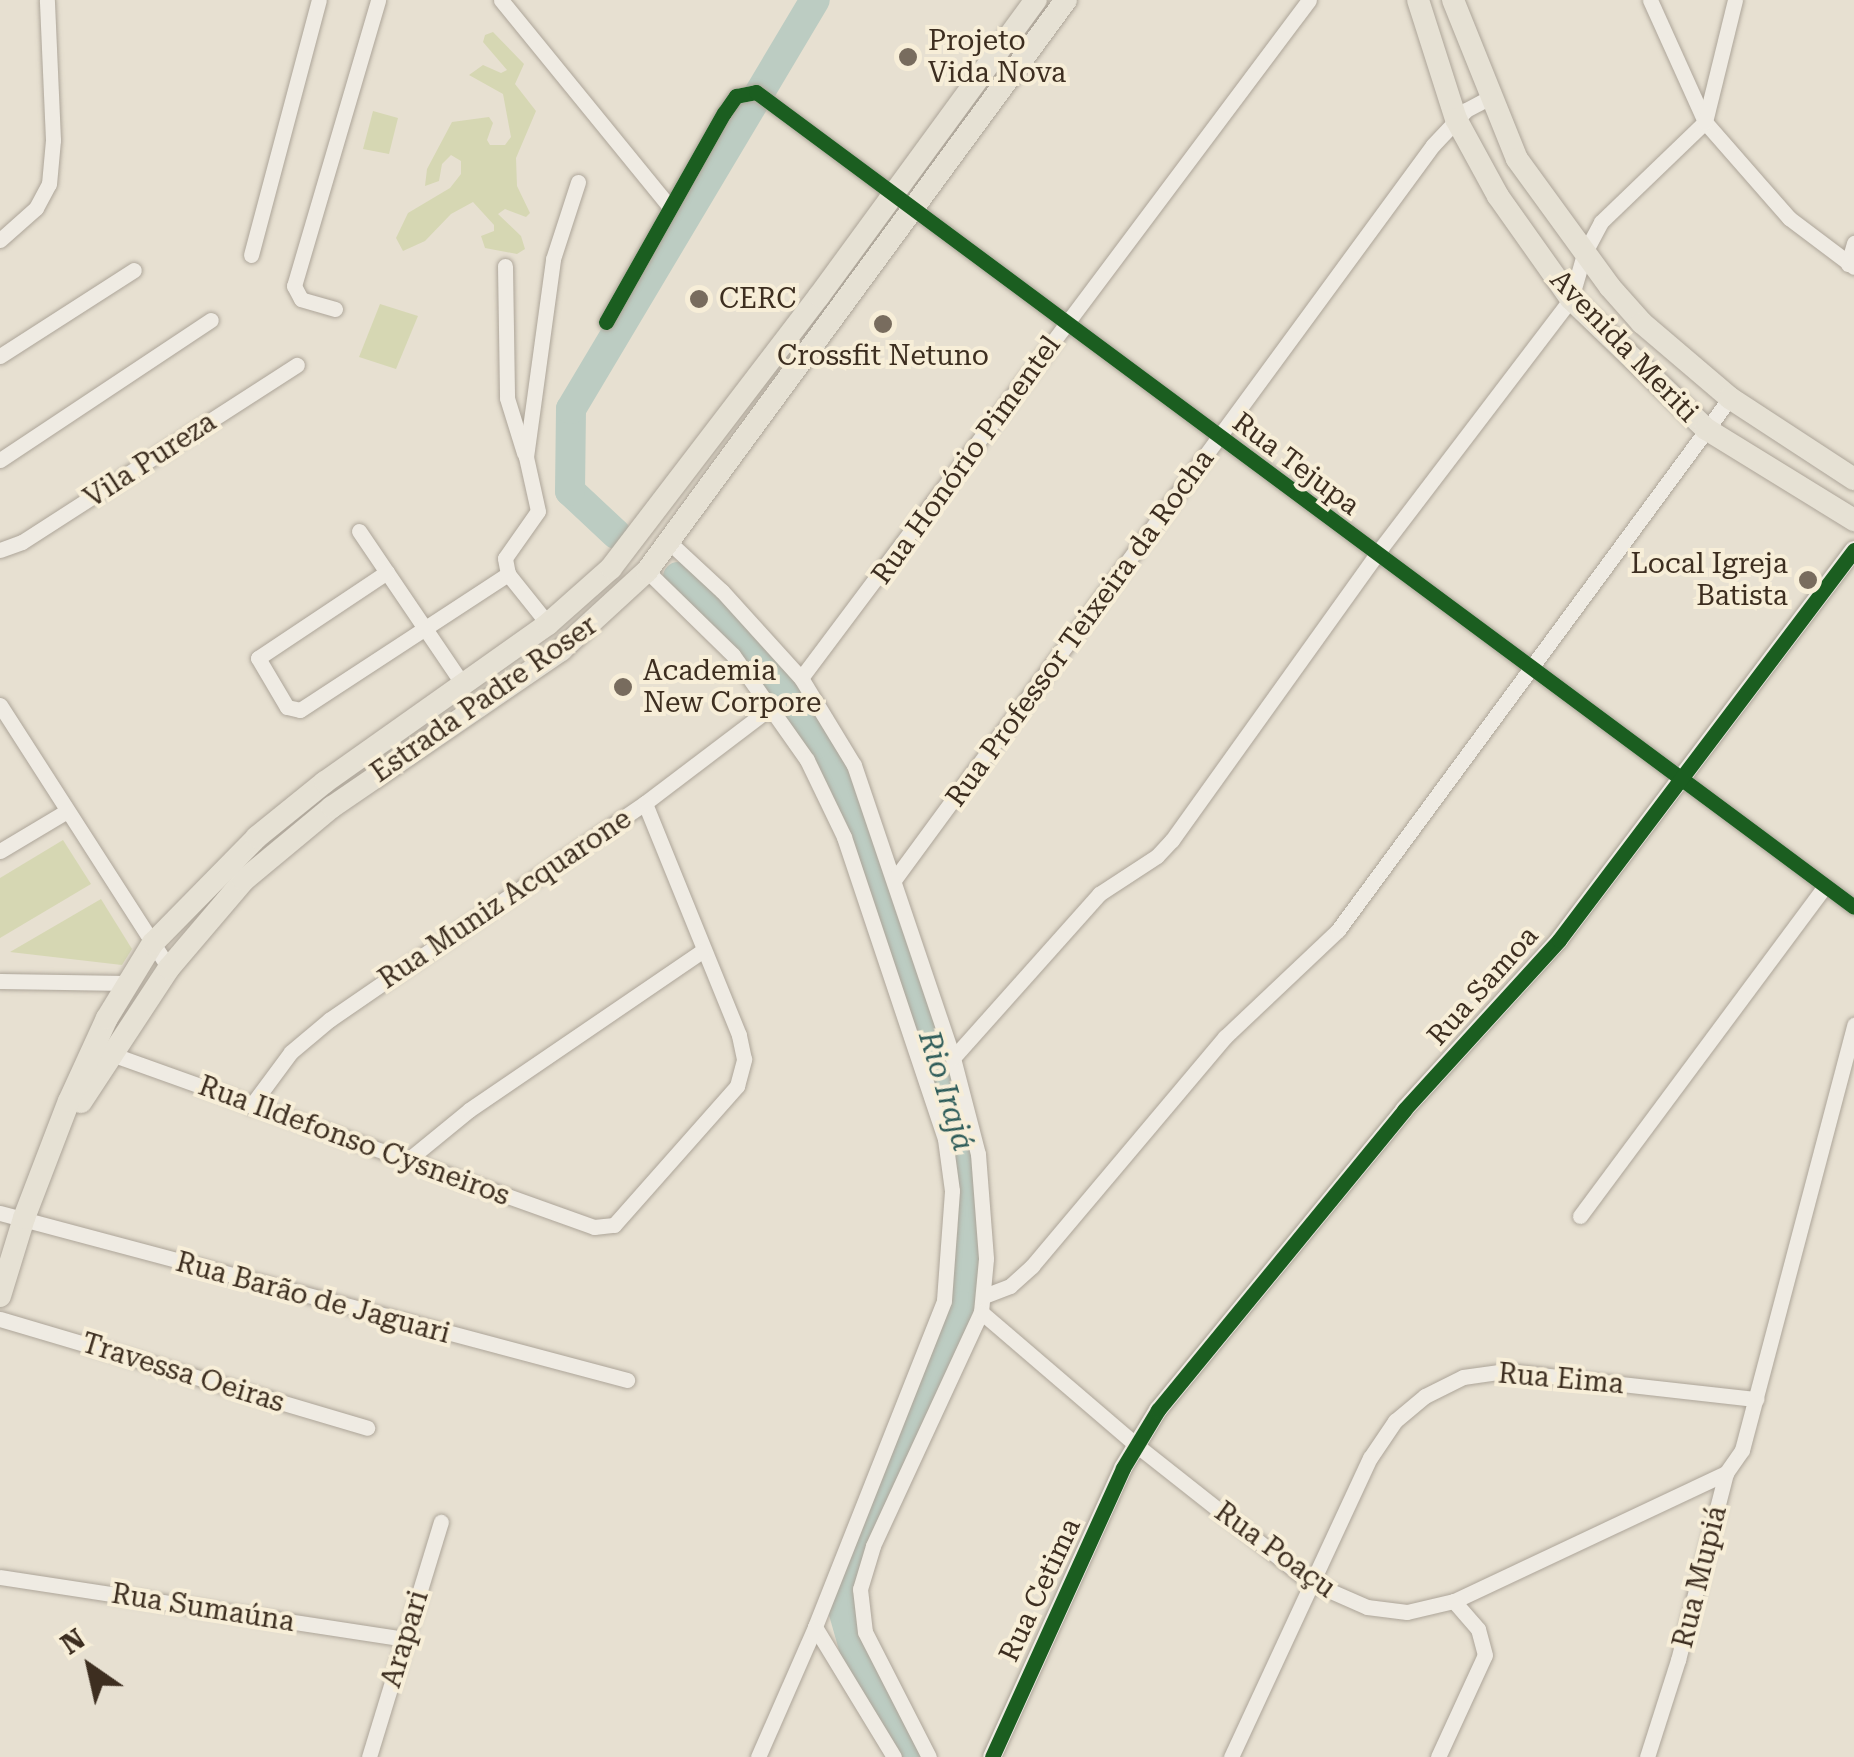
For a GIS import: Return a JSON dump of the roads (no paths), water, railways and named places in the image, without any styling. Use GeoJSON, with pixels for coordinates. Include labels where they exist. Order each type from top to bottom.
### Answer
{"type":"FeatureCollection","features":[{"type":"Feature","properties":{"kind":"main road","name":"Estrada Padre Roser"},"geometry":{"type":"LineString","coordinates":[[59,1134],[169,968],[257,868],[332,807],[539,666],[604,614],[647,571],[903,202],[1036,0]]}},
{"type":"Feature","properties":{"kind":"main road","name":"Estrada Padre Roser"},"geometry":{"type":"LineString","coordinates":[[0,1296],[24,1218],[77,1084],[127,983],[153,943],[211,879],[258,837],[462,683],[548,624],[611,568],[1066,0]]}},
{"type":"Feature","properties":{"kind":"main road","name":"Avenida Meriti"},"geometry":{"type":"LineString","coordinates":[[1418,0],[1456,119],[1498,196],[1571,299],[1706,430],[1854,520]]}},
{"type":"Feature","properties":{"kind":"main road","name":"Avenida Meriti"},"geometry":{"type":"LineString","coordinates":[[1453,0],[1490,97],[1524,169],[1584,254],[1642,323],[1730,398],[1854,478]]}},
{"type":"Feature","properties":{"kind":"street"},"geometry":{"type":"LineString","coordinates":[[0,240],[36,208],[50,184],[53,140],[47,0]]}},
{"type":"Feature","properties":{"kind":"street"},"geometry":{"type":"LineString","coordinates":[[252,255],[320,0]]}},
{"type":"Feature","properties":{"kind":"street"},"geometry":{"type":"LineString","coordinates":[[334,310],[301,299],[294,286],[378,0]]}},
{"type":"Feature","properties":{"kind":"street"},"geometry":{"type":"LineString","coordinates":[[501,0],[670,207]]}},
{"type":"Feature","properties":{"kind":"street","name":"Rua Honório Pimentel"},"geometry":{"type":"LineString","coordinates":[[800,678],[1308,0]]}},
{"type":"Feature","properties":{"kind":"street"},"geometry":{"type":"LineString","coordinates":[[1650,0],[1706,122],[1789,218],[1851,266]]}},
{"type":"Feature","properties":{"kind":"street"},"geometry":{"type":"LineString","coordinates":[[953,1058],[1099,894],[1157,856],[1172,840],[1376,556],[1571,299],[1584,254],[1601,222],[1706,122],[1735,0]]}},
{"type":"Feature","properties":{"kind":"street","name":"Rua Tejupa"},"geometry":{"type":"LineString","coordinates":[[606,322],[736,96],[762,96],[1854,908]]}},
{"type":"Feature","properties":{"kind":"street","name":"Rua Professor Teixeira da Rocha"},"geometry":{"type":"LineString","coordinates":[[894,880],[1456,119],[1490,97]]}},
{"type":"Feature","properties":{"kind":"street"},"geometry":{"type":"LineString","coordinates":[[526,457],[553,260],[578,182]]}},
{"type":"Feature","properties":{"kind":"street"},"geometry":{"type":"LineString","coordinates":[[1851,266],[1854,242]]}},
{"type":"Feature","properties":{"kind":"street"},"geometry":{"type":"LineString","coordinates":[[505,266],[506,398],[526,457],[538,511],[505,558],[508,574],[548,624]]}},
{"type":"Feature","properties":{"kind":"street"},"geometry":{"type":"LineString","coordinates":[[0,356],[134,270]]}},
{"type":"Feature","properties":{"kind":"street"},"geometry":{"type":"LineString","coordinates":[[0,460],[211,320]]}},
{"type":"Feature","properties":{"kind":"street","name":"Vila Pureza"},"geometry":{"type":"LineString","coordinates":[[0,550],[22,542],[297,365]]}},
{"type":"Feature","properties":{"kind":"street"},"geometry":{"type":"LineString","coordinates":[[982,1304],[1032,1266],[1225,1037],[1338,930],[1527,668],[1730,398]]}},
{"type":"Feature","properties":{"kind":"street"},"geometry":{"type":"LineString","coordinates":[[359,531],[462,683]]}},
{"type":"Feature","properties":{"kind":"street"},"geometry":{"type":"LineString","coordinates":[[669,542],[722,591],[800,678],[854,766],[953,1058],[978,1154],[984,1204],[982,1304],[873,1546],[860,1588],[865,1632],[929,1757]]}},
{"type":"Feature","properties":{"kind":"street","name":"Rua Samoa"},"geometry":{"type":"LineString","coordinates":[[1135,1444],[1182,1379],[1404,1110],[1560,940],[1854,550]]}},
{"type":"Feature","properties":{"kind":"street"},"geometry":{"type":"LineString","coordinates":[[647,571],[734,655],[774,706],[808,760],[844,837],[928,1082],[945,1138],[952,1191],[944,1301],[931,1341],[758,1757]]}},
{"type":"Feature","properties":{"kind":"street"},"geometry":{"type":"LineString","coordinates":[[387,572],[263,652],[258,665],[286,707],[300,710],[508,574]]}},
{"type":"Feature","properties":{"kind":"street"},"geometry":{"type":"LineString","coordinates":[[0,705],[169,968]]}},
{"type":"Feature","properties":{"kind":"street","name":"Rua Muniz Acquarone"},"geometry":{"type":"LineString","coordinates":[[251,1106],[292,1052],[329,1020],[645,803],[774,706]]}},
{"type":"Feature","properties":{"kind":"street"},"geometry":{"type":"LineString","coordinates":[[408,1160],[469,1110],[702,952],[645,803]]}},
{"type":"Feature","properties":{"kind":"street"},"geometry":{"type":"LineString","coordinates":[[0,851],[67,811]]}},
{"type":"Feature","properties":{"kind":"street"},"geometry":{"type":"LineString","coordinates":[[1580,1216],[1825,886]]}},
{"type":"Feature","properties":{"kind":"street","name":"Rua Ildefonso Cysneiros"},"geometry":{"type":"LineString","coordinates":[[114,1055],[594,1227],[607,1228],[623,1218],[737,1086],[743,1072],[739,1035],[702,952]]}},
{"type":"Feature","properties":{"kind":"street"},"geometry":{"type":"LineString","coordinates":[[0,981],[127,983]]}},
{"type":"Feature","properties":{"kind":"street","name":"Rua Mupiá"},"geometry":{"type":"LineString","coordinates":[[1648,1757],[1726,1473],[1742,1450],[1854,1025]]}},
{"type":"Feature","properties":{"kind":"street","name":"Rua Barão de Jaguari"},"geometry":{"type":"LineString","coordinates":[[0,1213],[627,1380]]}},
{"type":"Feature","properties":{"kind":"street","name":"Rua Poaçu"},"geometry":{"type":"LineString","coordinates":[[982,1304],[1135,1444],[1310,1582],[1340,1598],[1388,1611],[1423,1610],[1454,1601],[1726,1473]]}},
{"type":"Feature","properties":{"kind":"street","name":"Travessa Oeiras"},"geometry":{"type":"LineString","coordinates":[[0,1318],[367,1428]]}},
{"type":"Feature","properties":{"kind":"street","name":"Rua Eima"},"geometry":{"type":"LineString","coordinates":[[1230,1757],[1370,1458],[1395,1420],[1425,1396],[1482,1372],[1532,1373],[1756,1399]]}},
{"type":"Feature","properties":{"kind":"street","name":"Rua Cetima"},"geometry":{"type":"LineString","coordinates":[[992,1757],[1135,1444]]}},
{"type":"Feature","properties":{"kind":"street","name":"Arapari"},"geometry":{"type":"LineString","coordinates":[[369,1757],[440,1522]]}},
{"type":"Feature","properties":{"kind":"street","name":"Rua Sumaúna"},"geometry":{"type":"LineString","coordinates":[[0,1577],[405,1638]]}},
{"type":"Feature","properties":{"kind":"street"},"geometry":{"type":"LineString","coordinates":[[1438,1757],[1485,1656],[1478,1628],[1454,1601]]}},
{"type":"Feature","properties":{"kind":"street"},"geometry":{"type":"LineString","coordinates":[[815,1627],[894,1757]]}},
{"type":"Feature","properties":{"kind":"waterway","name":"Rio Irajá"},"geometry":{"type":"LineString","coordinates":[[616,534],[570,491],[571,409],[815,0]]}},
{"type":"Feature","properties":{"kind":"waterway","name":"Rio Irajá"},"geometry":{"type":"LineString","coordinates":[[678,577],[761,660],[808,722],[833,768],[867,849],[968,1155],[973,1228],[962,1306],[930,1390],[847,1574],[842,1606],[854,1648],[909,1757]]}},
{"type":"Feature","properties":{"kind":"place","name":"Projeto Vida Nova"},"geometry":{"type":"Point","coordinates":[908,57]}},
{"type":"Feature","properties":{"kind":"place","name":"CERC"},"geometry":{"type":"Point","coordinates":[699,299]}},
{"type":"Feature","properties":{"kind":"place","name":"Crossfit Netuno"},"geometry":{"type":"Point","coordinates":[883,324]}},
{"type":"Feature","properties":{"kind":"place","name":"Local Igreja Batista"},"geometry":{"type":"Point","coordinates":[1808,580]}},
{"type":"Feature","properties":{"kind":"place","name":"Academia New Corpore"},"geometry":{"type":"Point","coordinates":[623,687]}}]}
